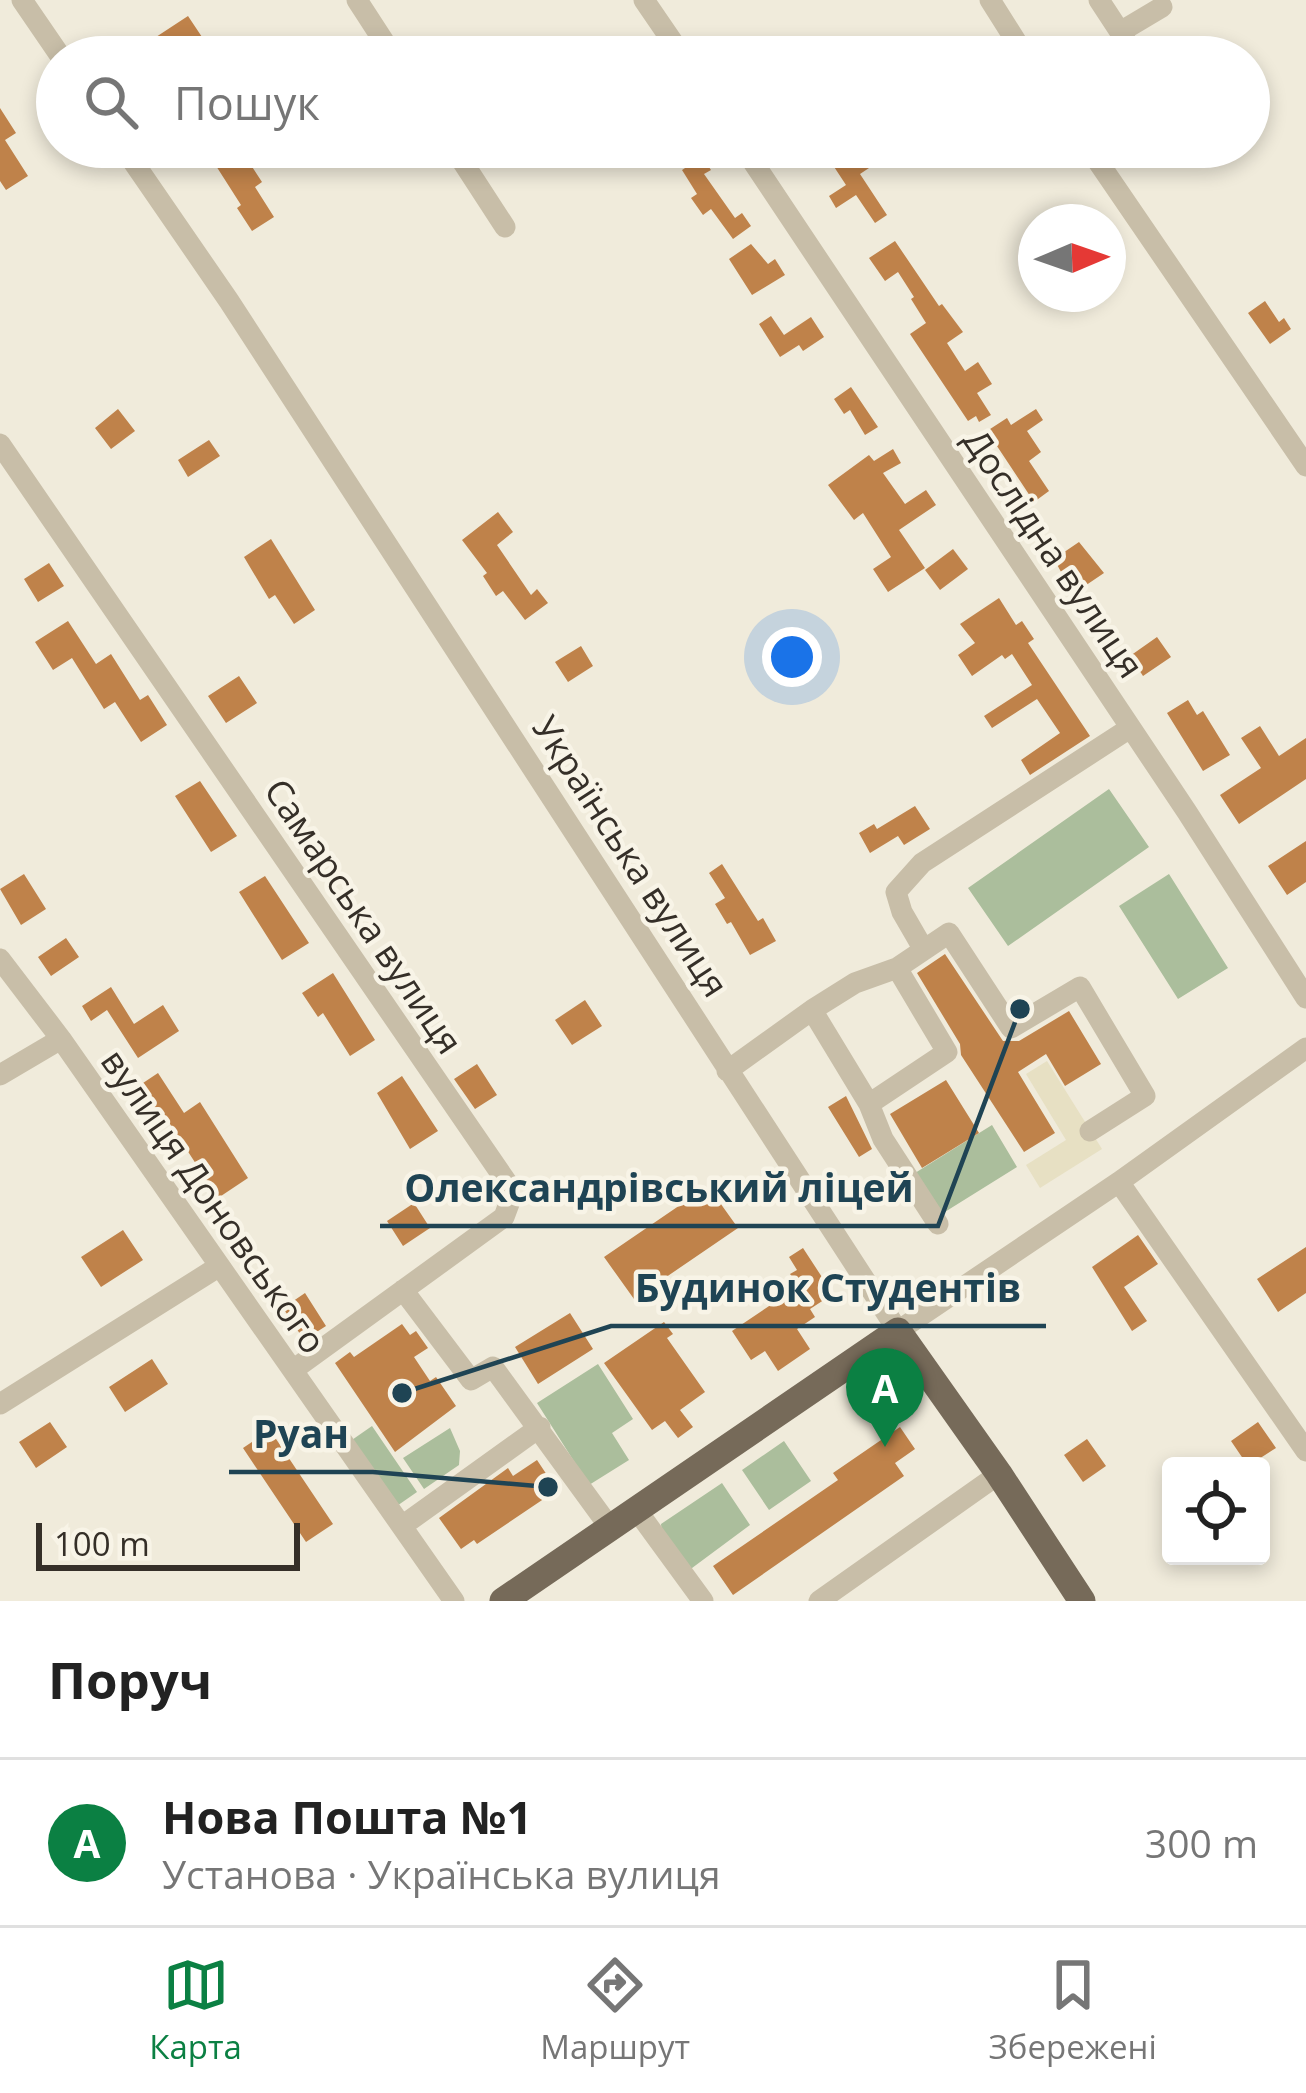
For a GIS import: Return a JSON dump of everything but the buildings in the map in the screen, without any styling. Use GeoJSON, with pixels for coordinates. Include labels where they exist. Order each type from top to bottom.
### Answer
{"type":"FeatureCollection","features":[{"type":"Feature","properties":{"kind":"main road","name":"Українська вулиця"},"geometry":{"type":"LineString","coordinates":[[898,1330],[1082,1601]]}},
{"type":"Feature","properties":{"kind":"main road"},"geometry":{"type":"LineString","coordinates":[[503,1601],[898,1330]]}},
{"type":"Feature","properties":{"kind":"street"},"geometry":{"type":"LineString","coordinates":[[22,0],[47,36]]}},
{"type":"Feature","properties":{"kind":"street"},"geometry":{"type":"LineString","coordinates":[[357,0],[380,36]]}},
{"type":"Feature","properties":{"kind":"street"},"geometry":{"type":"LineString","coordinates":[[644,0],[669,36]]}},
{"type":"Feature","properties":{"kind":"street"},"geometry":{"type":"LineString","coordinates":[[990,0],[1013,36]]}},
{"type":"Feature","properties":{"kind":"street"},"geometry":{"type":"LineString","coordinates":[[1099,0],[1123,36]]}},
{"type":"Feature","properties":{"kind":"street"},"geometry":{"type":"LineString","coordinates":[[1120,32],[1163,9]]}},
{"type":"Feature","properties":{"kind":"street","name":"Українська вулиця"},"geometry":{"type":"LineString","coordinates":[[137,168],[229,301],[898,1330]]}},
{"type":"Feature","properties":{"kind":"street"},"geometry":{"type":"LineString","coordinates":[[467,168],[505,227]]}},
{"type":"Feature","properties":{"kind":"street","name":"Дослідна вулиця"},"geometry":{"type":"LineString","coordinates":[[757,168],[1306,998]]}},
{"type":"Feature","properties":{"kind":"street"},"geometry":{"type":"LineString","coordinates":[[1102,168],[1306,466]]}},
{"type":"Feature","properties":{"kind":"street","name":"Самарська вулиця"},"geometry":{"type":"LineString","coordinates":[[0,444],[508,1184],[510,1201],[504,1217],[293,1370]]}},
{"type":"Feature","properties":{"kind":"street"},"geometry":{"type":"LineString","coordinates":[[924,950],[896,892],[922,863],[1130,728]]}},
{"type":"Feature","properties":{"kind":"street"},"geometry":{"type":"LineString","coordinates":[[727,1071],[855,982],[897,968],[950,933],[1011,1028],[1080,987],[1145,1096],[1090,1131]]}},
{"type":"Feature","properties":{"kind":"street","name":"вулиця Доновського"},"geometry":{"type":"LineString","coordinates":[[0,959],[454,1601]]}},
{"type":"Feature","properties":{"kind":"street"},"geometry":{"type":"LineString","coordinates":[[869,1104],[947,1052],[897,968]]}},
{"type":"Feature","properties":{"kind":"street"},"geometry":{"type":"LineString","coordinates":[[812,1010],[869,1104],[883,1139],[938,1224]]}},
{"type":"Feature","properties":{"kind":"street"},"geometry":{"type":"LineString","coordinates":[[0,1075],[61,1040]]}},
{"type":"Feature","properties":{"kind":"street"},"geometry":{"type":"LineString","coordinates":[[898,1330],[1119,1182],[1306,1048]]}},
{"type":"Feature","properties":{"kind":"street"},"geometry":{"type":"LineString","coordinates":[[1119,1182],[1306,1451]]}},
{"type":"Feature","properties":{"kind":"street"},"geometry":{"type":"LineString","coordinates":[[0,1403],[218,1267]]}},
{"type":"Feature","properties":{"kind":"street"},"geometry":{"type":"LineString","coordinates":[[403,1290],[471,1380],[493,1367],[611,1529]]}},
{"type":"Feature","properties":{"kind":"street"},"geometry":{"type":"LineString","coordinates":[[401,1526],[540,1427]]}},
{"type":"Feature","properties":{"kind":"street"},"geometry":{"type":"LineString","coordinates":[[819,1601],[999,1474]]}},
{"type":"Feature","properties":{"kind":"street"},"geometry":{"type":"LineString","coordinates":[[638,1511],[703,1601]]}},
{"type":"Feature","properties":{"kind":"green space"},"geometry":{"type":"Polygon","coordinates":[[[1109,789],[1149,847],[1008,946],[968,888],[1109,789]]]}},
{"type":"Feature","properties":{"kind":"green space"},"geometry":{"type":"Polygon","coordinates":[[[1169,874],[1228,968],[1178,999],[1119,906],[1169,874]]]}},
{"type":"Feature","properties":{"kind":"green space"},"geometry":{"type":"Polygon","coordinates":[[[992,1125],[1017,1167],[940,1215],[915,1173],[992,1125]]]}},
{"type":"Feature","properties":{"kind":"green space"},"geometry":{"type":"Polygon","coordinates":[[[598,1364],[633,1419],[612,1433],[629,1460],[589,1485],[537,1403],[598,1364]]]}},
{"type":"Feature","properties":{"kind":"green space"},"geometry":{"type":"Polygon","coordinates":[[[372,1426],[417,1492],[394,1508],[349,1442],[372,1426]]]}},
{"type":"Feature","properties":{"kind":"green space"},"geometry":{"type":"Polygon","coordinates":[[[450,1428],[460,1451],[459,1465],[424,1489],[403,1458],[450,1428]]]}},
{"type":"Feature","properties":{"kind":"green space"},"geometry":{"type":"Polygon","coordinates":[[[784,1441],[811,1481],[769,1510],[742,1470],[784,1441]]]}},
{"type":"Feature","properties":{"kind":"green space"},"geometry":{"type":"Polygon","coordinates":[[[722,1483],[750,1525],[688,1571],[662,1533],[661,1524],[722,1483]]]}},
{"type":"Feature","properties":{"kind":"shaded area"},"geometry":{"type":"Polygon","coordinates":[[[1047,1061],[1102,1149],[1040,1188],[1026,1165],[1066,1140],[1026,1074],[1047,1061]]]}},
{"type":"Feature","properties":{"kind":"place","name":"Олександрівський ліцей"},"geometry":{"type":"Point","coordinates":[1020,1009]}},
{"type":"Feature","properties":{"kind":"place","name":"Будинок Студентів"},"geometry":{"type":"Point","coordinates":[402,1393]}},
{"type":"Feature","properties":{"kind":"place","name":"Нова Пошта №1"},"geometry":{"type":"Point","coordinates":[885,1447]}},
{"type":"Feature","properties":{"kind":"place","name":"Руан"},"geometry":{"type":"Point","coordinates":[548,1487]}}]}
